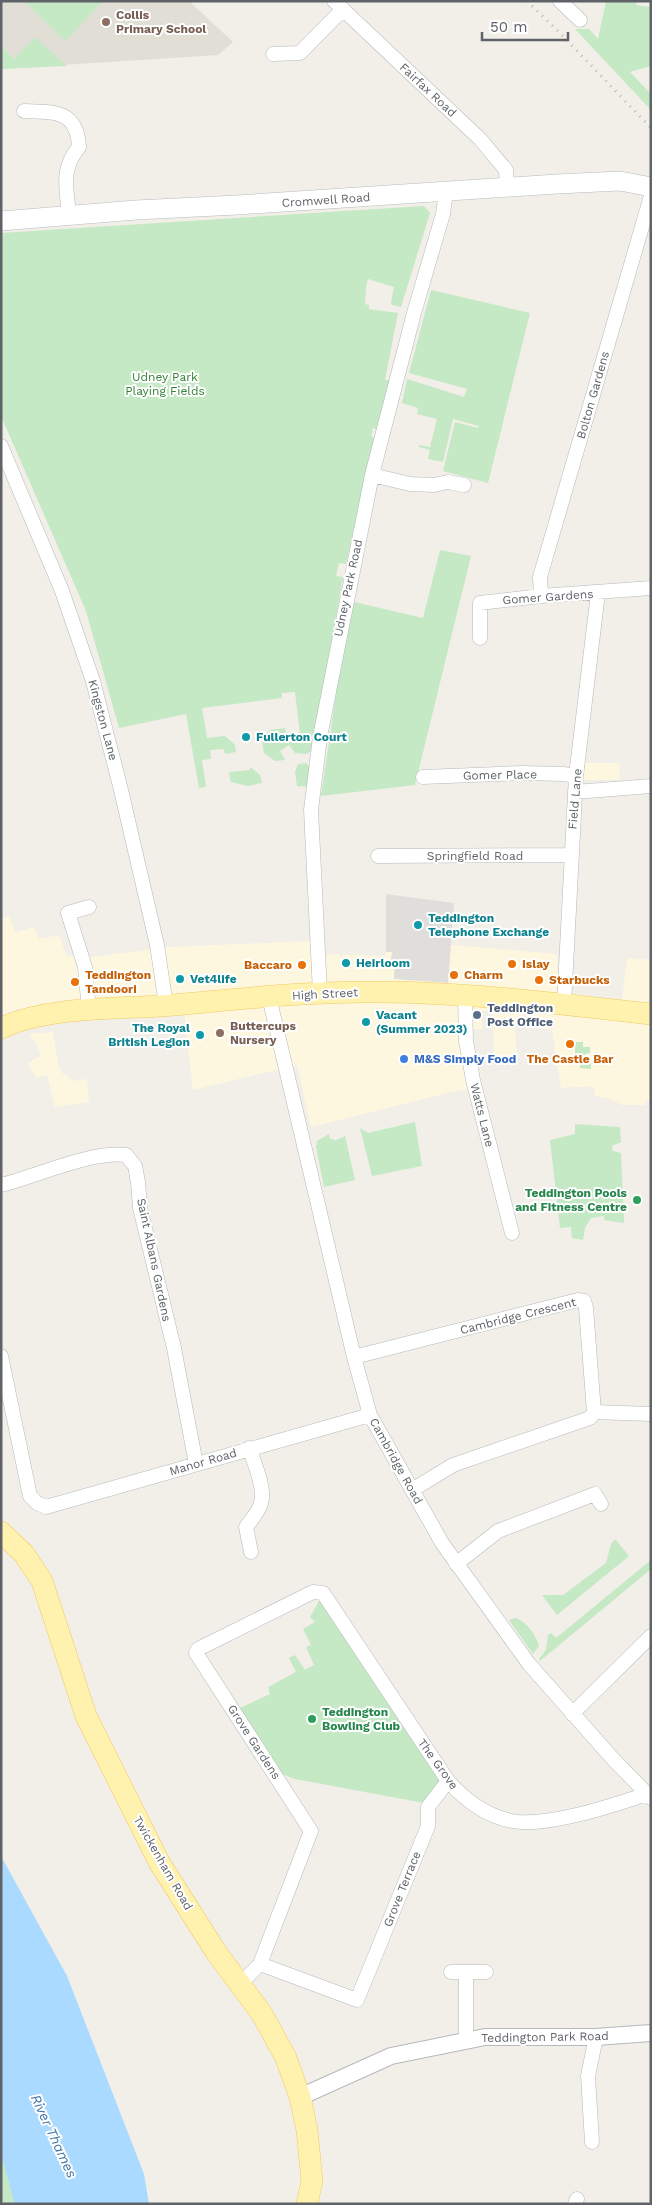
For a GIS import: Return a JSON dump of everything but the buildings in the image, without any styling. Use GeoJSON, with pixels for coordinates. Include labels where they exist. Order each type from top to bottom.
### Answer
{"type":"FeatureCollection","features":[{"type":"Feature","properties":{"kind":"main road","name":"Cromwell Road"},"geometry":{"type":"LineString","coordinates":[[1,221],[620,181],[651,187]]}},
{"type":"Feature","properties":{"kind":"main road","name":"High Street"},"geometry":{"type":"LineString","coordinates":[[1,1028],[24,1020],[89,1011],[320,993],[375,992],[465,995],[651,1014]]}},
{"type":"Feature","properties":{"kind":"main road","name":"Twickenham Road"},"geometry":{"type":"LineString","coordinates":[[2,1532],[38,1571],[86,1716],[159,1862],[216,1952],[276,2036],[294,2076],[300,2097],[312,2164],[308,2200]]}},
{"type":"Feature","properties":{"kind":"street"},"geometry":{"type":"LineString","coordinates":[[560,1],[580,20]]}},
{"type":"Feature","properties":{"kind":"street"},"geometry":{"type":"LineString","coordinates":[[273,54],[300,54],[338,5]]}},
{"type":"Feature","properties":{"kind":"street","name":"Fairfax Road"},"geometry":{"type":"LineString","coordinates":[[338,5],[480,138],[506,170],[508,187]]}},
{"type":"Feature","properties":{"kind":"street"},"geometry":{"type":"LineString","coordinates":[[24,111],[57,112],[74,125],[78,133],[79,147],[70,158],[66,170],[69,216]]}},
{"type":"Feature","properties":{"kind":"street","name":"Udney Park Road"},"geometry":{"type":"LineString","coordinates":[[320,993],[311,810],[320,737],[372,475],[414,313],[444,214],[446,192]]}},
{"type":"Feature","properties":{"kind":"street","name":"Bolton Gardens"},"geometry":{"type":"LineString","coordinates":[[541,596],[540,577],[651,196]]}},
{"type":"Feature","properties":{"kind":"street","name":"Kingston Lane"},"geometry":{"type":"LineString","coordinates":[[1,446],[62,591],[93,681],[120,786],[157,945],[166,1005]]}},
{"type":"Feature","properties":{"kind":"street"},"geometry":{"type":"LineString","coordinates":[[372,475],[410,484],[434,485],[448,482],[464,485]]}},
{"type":"Feature","properties":{"kind":"street","name":"Gomer Gardens"},"geometry":{"type":"LineString","coordinates":[[480,638],[480,603],[541,596],[651,588]]}},
{"type":"Feature","properties":{"kind":"street","name":"Field Lane"},"geometry":{"type":"LineString","coordinates":[[564,1005],[576,776],[598,593]]}},
{"type":"Feature","properties":{"kind":"street","name":"Gomer Place"},"geometry":{"type":"LineString","coordinates":[[423,776],[522,774],[563,774],[576,776]]}},
{"type":"Feature","properties":{"kind":"street"},"geometry":{"type":"LineString","coordinates":[[575,792],[651,786]]}},
{"type":"Feature","properties":{"kind":"street","name":"Springfield Road"},"geometry":{"type":"LineString","coordinates":[[378,856],[571,855]]}},
{"type":"Feature","properties":{"kind":"street"},"geometry":{"type":"LineString","coordinates":[[89,907],[68,913],[85,967],[89,1011]]}},
{"type":"Feature","properties":{"kind":"street","name":"Watts Lane"},"geometry":{"type":"LineString","coordinates":[[465,995],[466,1041],[512,1233]]}},
{"type":"Feature","properties":{"kind":"street","name":"Cambridge Road"},"geometry":{"type":"LineString","coordinates":[[269,997],[354,1357],[370,1415],[442,1544],[524,1657],[572,1714],[649,1796]]}},
{"type":"Feature","properties":{"kind":"street","name":"Saint Albans Gardens"},"geometry":{"type":"LineString","coordinates":[[1,1185],[85,1160],[117,1154],[126,1155],[135,1166],[140,1208],[174,1348],[196,1464]]}},
{"type":"Feature","properties":{"kind":"street","name":"Cambridge Crescent"},"geometry":{"type":"LineString","coordinates":[[354,1357],[578,1300],[584,1301],[594,1412]]}},
{"type":"Feature","properties":{"kind":"street","name":"Manor Road"},"geometry":{"type":"LineString","coordinates":[[1,1356],[30,1496],[37,1503],[46,1507],[370,1415]]}},
{"type":"Feature","properties":{"kind":"street"},"geometry":{"type":"LineString","coordinates":[[412,1490],[453,1464],[590,1418],[594,1412],[651,1414]]}},
{"type":"Feature","properties":{"kind":"street"},"geometry":{"type":"LineString","coordinates":[[249,1448],[259,1478],[262,1497],[261,1505],[246,1527],[251,1552]]}},
{"type":"Feature","properties":{"kind":"street"},"geometry":{"type":"LineString","coordinates":[[456,1564],[498,1531],[513,1524],[595,1494],[601,1504]]}},
{"type":"Feature","properties":{"kind":"street","name":"Grove Gardens"},"geometry":{"type":"LineString","coordinates":[[239,1985],[260,1964],[311,1831],[196,1653],[198,1649],[313,1592],[323,1593]]}},
{"type":"Feature","properties":{"kind":"street","name":"The Grove"},"geometry":{"type":"LineString","coordinates":[[323,1593],[448,1781],[462,1797],[479,1809],[510,1821],[524,1822],[605,1808],[649,1796]]}},
{"type":"Feature","properties":{"kind":"street"},"geometry":{"type":"LineString","coordinates":[[572,1714],[651,1636]]}},
{"type":"Feature","properties":{"kind":"street","name":"Grove Terrace"},"geometry":{"type":"LineString","coordinates":[[260,1964],[357,2000],[428,1826],[428,1807],[448,1781]]}},
{"type":"Feature","properties":{"kind":"street"},"geometry":{"type":"LineString","coordinates":[[451,1972],[486,1972]]}},
{"type":"Feature","properties":{"kind":"street"},"geometry":{"type":"LineString","coordinates":[[466,1973],[466,2041]]}},
{"type":"Feature","properties":{"kind":"street","name":"Teddington Park Road"},"geometry":{"type":"LineString","coordinates":[[300,2097],[391,2056],[485,2037],[596,2037],[651,2033]]}},
{"type":"Feature","properties":{"kind":"street"},"geometry":{"type":"LineString","coordinates":[[592,2142],[588,2076],[596,2037]]}},
{"type":"Feature","properties":{"kind":"shaded area","name":"Collis Primary School"},"geometry":{"type":"Polygon","coordinates":[[[1,1],[189,1],[233,42],[218,55],[1,69],[1,1]]]}},
{"type":"Feature","properties":{"kind":"shaded area"},"geometry":{"type":"Polygon","coordinates":[[[584,763],[620,763],[619,780],[582,780],[584,763]]]}},
{"type":"Feature","properties":{"kind":"shaded area"},"geometry":{"type":"Polygon","coordinates":[[[386,894],[454,903],[448,983],[394,979],[395,960],[391,960],[392,952],[386,952],[386,894]]]}},
{"type":"Feature","properties":{"kind":"shaded area"},"geometry":{"type":"Polygon","coordinates":[[[10,916],[15,933],[34,927],[39,939],[59,935],[67,957],[87,953],[91,957],[170,947],[311,941],[325,954],[385,956],[386,952],[392,952],[395,960],[448,983],[451,945],[557,954],[559,993],[622,1000],[627,958],[651,960],[651,1101],[645,1101],[645,1105],[622,1105],[610,1099],[595,1096],[593,1086],[561,1088],[552,1030],[526,1026],[526,1014],[523,1014],[522,1024],[514,1024],[518,1059],[494,1060],[493,1011],[482,1011],[482,1029],[470,1029],[480,1087],[443,1094],[311,1127],[297,1065],[193,1090],[182,995],[71,1001],[19,1009],[1,1016],[1,918],[10,916]]]}},
{"type":"Feature","properties":{"kind":"shaded area"},"geometry":{"type":"Polygon","coordinates":[[[53,1032],[58,1063],[62,1073],[74,1081],[87,1079],[89,1102],[55,1107],[47,1075],[36,1078],[28,1063],[41,1056],[37,1045],[29,1034],[53,1032]]]}},
{"type":"Feature","properties":{"kind":"green space"},"geometry":{"type":"Polygon","coordinates":[[[24,1],[103,1],[65,41],[24,1]]]}},
{"type":"Feature","properties":{"kind":"green space"},"geometry":{"type":"Polygon","coordinates":[[[606,1],[637,1],[636,5],[651,7],[651,66],[630,72],[651,94],[651,110],[575,29],[589,29],[598,39],[606,1]]]}},
{"type":"Feature","properties":{"kind":"green space"},"geometry":{"type":"Polygon","coordinates":[[[35,37],[67,66],[1,69],[1,46],[14,59],[35,37]]]}},
{"type":"Feature","properties":{"kind":"green space","name":"Udney Park Playing Fields"},"geometry":{"type":"Polygon","coordinates":[[[424,206],[430,213],[401,307],[392,305],[394,287],[368,279],[366,287],[365,304],[369,305],[369,309],[398,313],[385,380],[390,380],[377,430],[373,428],[371,436],[374,438],[346,564],[339,563],[336,576],[343,577],[312,751],[306,754],[295,753],[289,745],[280,751],[285,760],[275,761],[264,753],[262,741],[270,730],[285,728],[286,736],[300,734],[295,692],[282,693],[282,698],[202,708],[207,738],[225,736],[235,745],[236,752],[225,754],[224,749],[210,750],[211,759],[202,760],[206,787],[199,788],[186,714],[119,728],[86,611],[1,416],[1,233],[424,206]]]}},
{"type":"Feature","properties":{"kind":"green space"},"geometry":{"type":"Polygon","coordinates":[[[431,290],[530,313],[488,483],[443,471],[455,422],[478,428],[479,426],[453,419],[443,462],[428,459],[430,450],[419,447],[419,445],[430,447],[437,419],[417,414],[418,408],[402,403],[407,379],[464,397],[467,389],[409,373],[431,290]]]}},
{"type":"Feature","properties":{"kind":"green space"},"geometry":{"type":"Polygon","coordinates":[[[440,550],[471,556],[415,785],[321,796],[340,667],[354,602],[423,618],[440,550]]]}},
{"type":"Feature","properties":{"kind":"green space"},"geometry":{"type":"Polygon","coordinates":[[[306,763],[311,768],[310,787],[297,786],[295,772],[298,764],[306,763]]]}},
{"type":"Feature","properties":{"kind":"green space"},"geometry":{"type":"Polygon","coordinates":[[[250,767],[260,775],[262,783],[248,786],[231,782],[229,772],[250,770],[250,767]]]}},
{"type":"Feature","properties":{"kind":"green space"},"geometry":{"type":"Polygon","coordinates":[[[575,1042],[583,1042],[583,1047],[590,1047],[590,1053],[585,1054],[586,1060],[591,1060],[591,1069],[580,1068],[580,1063],[575,1062],[575,1042]]]}},
{"type":"Feature","properties":{"kind":"green space"},"geometry":{"type":"Polygon","coordinates":[[[415,1122],[422,1166],[372,1176],[360,1128],[368,1133],[415,1122]]]}},
{"type":"Feature","properties":{"kind":"green space"},"geometry":{"type":"Polygon","coordinates":[[[575,1124],[620,1127],[621,1142],[612,1146],[613,1151],[621,1153],[624,1223],[604,1220],[604,1216],[591,1218],[585,1228],[583,1240],[572,1238],[571,1227],[560,1228],[550,1140],[575,1134],[575,1124]]]}},
{"type":"Feature","properties":{"kind":"green space"},"geometry":{"type":"Polygon","coordinates":[[[329,1134],[330,1139],[334,1139],[334,1141],[345,1136],[355,1180],[324,1187],[316,1147],[317,1141],[329,1134]]]}},
{"type":"Feature","properties":{"kind":"green space"},"geometry":{"type":"Polygon","coordinates":[[[615,1539],[629,1556],[557,1615],[542,1595],[563,1595],[606,1563],[611,1544],[615,1539]]]}},
{"type":"Feature","properties":{"kind":"green space"},"geometry":{"type":"Polygon","coordinates":[[[651,1560],[651,1569],[540,1661],[539,1659],[546,1650],[548,1635],[551,1633],[556,1638],[651,1560]]]}},
{"type":"Feature","properties":{"kind":"green space"},"geometry":{"type":"Polygon","coordinates":[[[319,1601],[333,1603],[440,1774],[440,1783],[424,1803],[295,1779],[263,1767],[253,1757],[256,1751],[240,1717],[240,1708],[270,1694],[268,1687],[296,1672],[289,1658],[295,1655],[305,1670],[314,1665],[306,1647],[311,1645],[303,1629],[315,1622],[310,1617],[319,1601]]]}},
{"type":"Feature","properties":{"kind":"green space"},"geometry":{"type":"Polygon","coordinates":[[[515,1618],[526,1625],[536,1638],[539,1646],[533,1654],[509,1620],[515,1618]]]}},
{"type":"Feature","properties":{"kind":"green space"},"geometry":{"type":"Polygon","coordinates":[[[1,2154],[16,2201],[15,2204],[1,2204],[1,2154]]]}},
{"type":"Feature","properties":{"kind":"water","name":"River Thames"},"geometry":{"type":"Polygon","coordinates":[[[1,1856],[67,1976],[144,2174],[149,2204],[15,2204],[1,2154],[1,1856]]]}},
{"type":"Feature","properties":{"kind":"railway"},"geometry":{"type":"LineString","coordinates":[[527,1],[651,128]]}},
{"type":"Feature","properties":{"kind":"place","name":"Collis Primary School"},"geometry":{"type":"Point","coordinates":[106,22]}},
{"type":"Feature","properties":{"kind":"place","name":"Fullerton Court"},"geometry":{"type":"Point","coordinates":[246,737]}},
{"type":"Feature","properties":{"kind":"place","name":"Teddington Telephone Exchange"},"geometry":{"type":"Point","coordinates":[418,925]}},
{"type":"Feature","properties":{"kind":"place","name":"Heirloom"},"geometry":{"type":"Point","coordinates":[346,963]}},
{"type":"Feature","properties":{"kind":"place","name":"Islay"},"geometry":{"type":"Point","coordinates":[512,964]}},
{"type":"Feature","properties":{"kind":"place","name":"Baccaro"},"geometry":{"type":"Point","coordinates":[302,965]}},
{"type":"Feature","properties":{"kind":"place","name":"Charm"},"geometry":{"type":"Point","coordinates":[454,975]}},
{"type":"Feature","properties":{"kind":"place","name":"Vet4life"},"geometry":{"type":"Point","coordinates":[180,979]}},
{"type":"Feature","properties":{"kind":"place","name":"Starbucks"},"geometry":{"type":"Point","coordinates":[539,980]}},
{"type":"Feature","properties":{"kind":"place","name":"Teddington Tandoori"},"geometry":{"type":"Point","coordinates":[75,982]}},
{"type":"Feature","properties":{"kind":"place","name":"Teddington Post Office"},"geometry":{"type":"Point","coordinates":[477,1015]}},
{"type":"Feature","properties":{"kind":"place","name":"Vacant (Summer 2023)"},"geometry":{"type":"Point","coordinates":[366,1022]}},
{"type":"Feature","properties":{"kind":"place","name":"Buttercups Nursery"},"geometry":{"type":"Point","coordinates":[220,1033]}},
{"type":"Feature","properties":{"kind":"place","name":"The Royal British Legion"},"geometry":{"type":"Point","coordinates":[200,1035]}},
{"type":"Feature","properties":{"kind":"place","name":"The Castle Bar"},"geometry":{"type":"Point","coordinates":[570,1044]}},
{"type":"Feature","properties":{"kind":"place","name":"M&S Simply Food"},"geometry":{"type":"Point","coordinates":[404,1059]}},
{"type":"Feature","properties":{"kind":"place","name":"Teddington Pools and Fitness Centre"},"geometry":{"type":"Point","coordinates":[637,1200]}},
{"type":"Feature","properties":{"kind":"place","name":"Teddington Bowling Club"},"geometry":{"type":"Point","coordinates":[312,1719]}}]}
